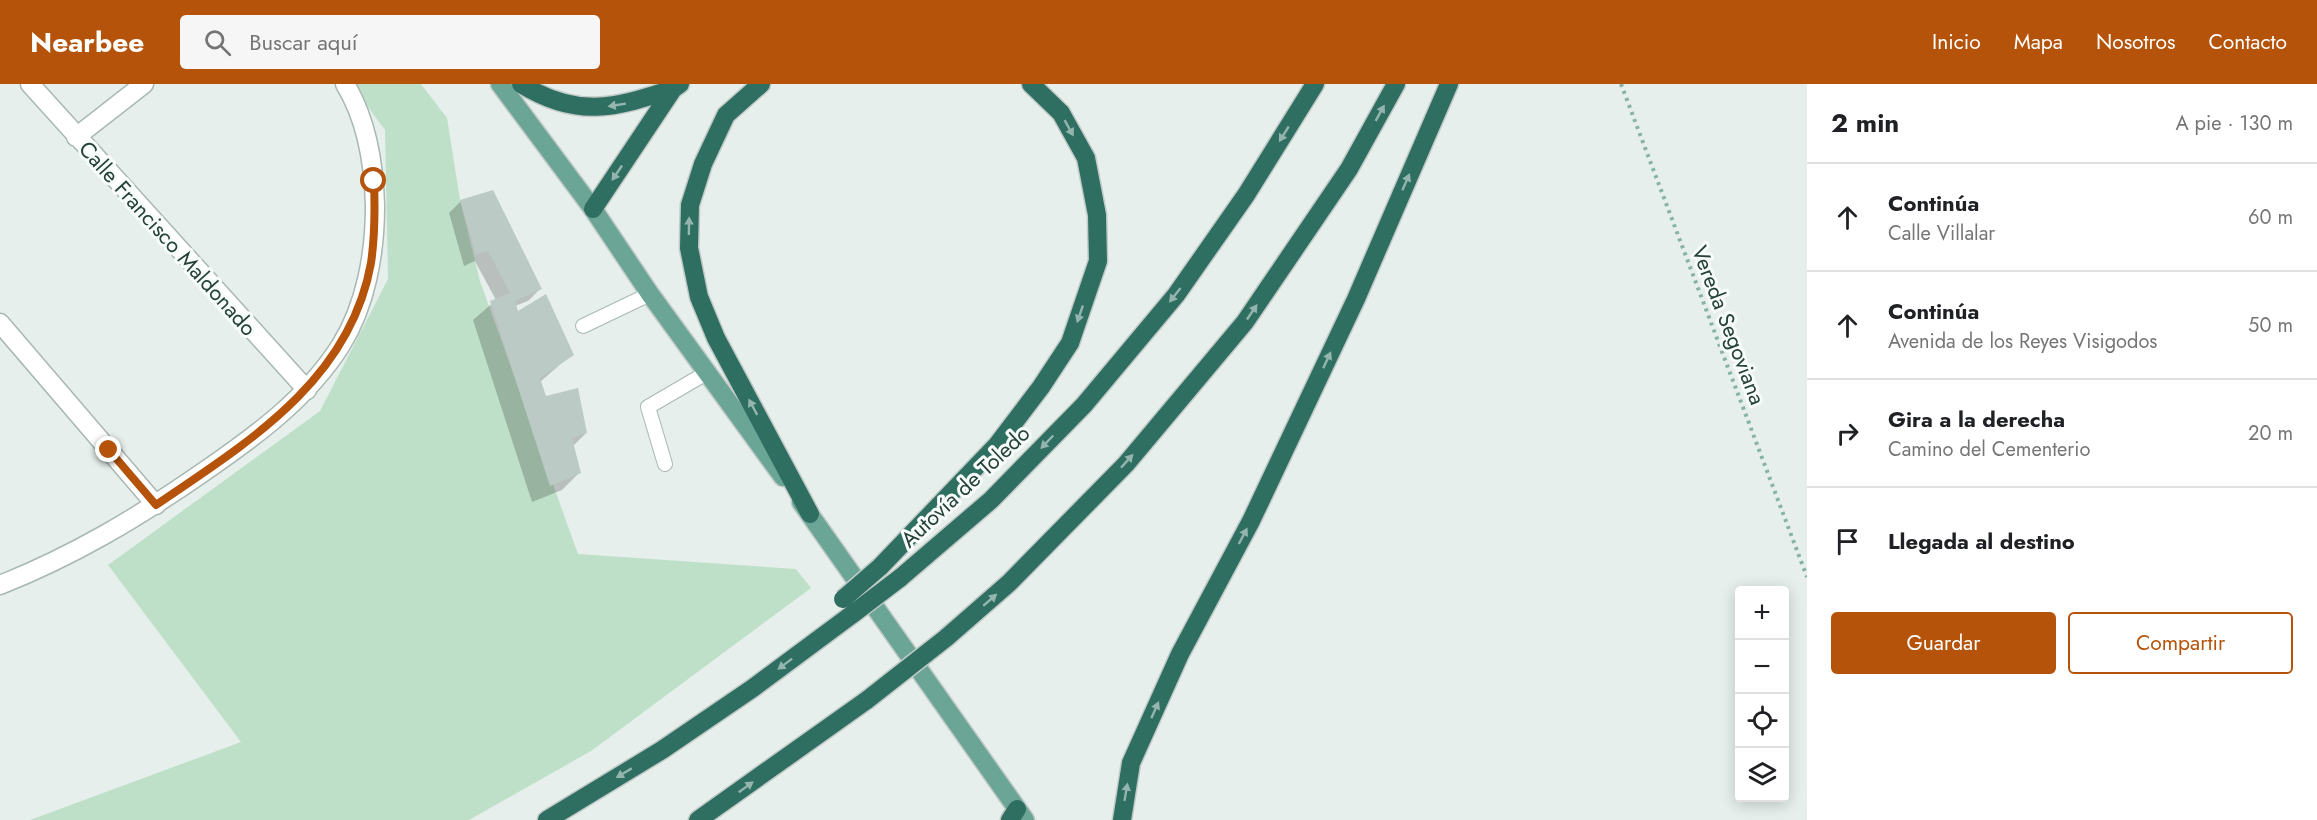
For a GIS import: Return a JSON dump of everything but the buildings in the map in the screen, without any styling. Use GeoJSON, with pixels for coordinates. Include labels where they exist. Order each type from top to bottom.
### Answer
{"type":"FeatureCollection","features":[{"type":"Feature","properties":{"kind":"highway"},"geometry":{"type":"LineString","coordinates":[[521,84],[534,92],[576,107],[618,106],[677,87]]}},
{"type":"Feature","properties":{"kind":"highway"},"geometry":{"type":"LineString","coordinates":[[761,84],[726,115],[703,164],[690,205],[689,248],[699,297],[716,338],[810,514]]}},
{"type":"Feature","properties":{"kind":"highway"},"geometry":{"type":"LineString","coordinates":[[849,606],[880,567],[998,445],[1070,343],[1098,261],[1097,215],[1086,158],[1061,113],[1031,84]]}},
{"type":"Feature","properties":{"kind":"highway","name":"Autovía de Toledo"},"geometry":{"type":"LineString","coordinates":[[547,820],[662,750],[753,688],[832,629],[849,606],[900,578],[991,500],[1084,405],[1176,295],[1246,195],[1315,84]]}},
{"type":"Feature","properties":{"kind":"highway"},"geometry":{"type":"LineString","coordinates":[[698,820],[867,700],[946,638],[1009,583],[1126,464],[1245,322],[1349,169],[1396,84]]}},
{"type":"Feature","properties":{"kind":"highway"},"geometry":{"type":"LineString","coordinates":[[1122,820],[1131,764],[1180,654],[1251,522],[1356,299],[1449,84]]}},
{"type":"Feature","properties":{"kind":"highway"},"geometry":{"type":"LineString","coordinates":[[593,209],[677,87]]}},
{"type":"Feature","properties":{"kind":"main road"},"geometry":{"type":"LineString","coordinates":[[500,84],[593,209],[650,294],[810,514],[1017,817]]}},
{"type":"Feature","properties":{"kind":"street","name":"Calle Francisco Maldonado"},"geometry":{"type":"LineString","coordinates":[[30,84],[76,138],[307,390]]}},
{"type":"Feature","properties":{"kind":"street"},"geometry":{"type":"LineString","coordinates":[[76,138],[144,84]]}},
{"type":"Feature","properties":{"kind":"street"},"geometry":{"type":"LineString","coordinates":[[0,585],[70,555],[156,505],[236,450],[307,390],[342,344],[359,307],[370,264],[375,226],[374,181],[367,136],[353,97],[345,84]]}},
{"type":"Feature","properties":{"kind":"street"},"geometry":{"type":"LineString","coordinates":[[0,323],[156,505]]}},
{"type":"Feature","properties":{"kind":"lane"},"geometry":{"type":"LineString","coordinates":[[583,326],[650,294]]}},
{"type":"Feature","properties":{"kind":"lane"},"geometry":{"type":"LineString","coordinates":[[665,464],[648,407],[708,372]]}},
{"type":"Feature","properties":{"kind":"path","name":"Vereda Segoviana"},"geometry":{"type":"LineString","coordinates":[[1621,84],[1807,577]]}},
{"type":"Feature","properties":{"kind":"green space"},"geometry":{"type":"Polygon","coordinates":[[[351,84],[421,84],[447,118],[460,200],[480,281],[578,554],[796,569],[811,588],[591,751],[469,820],[30,820],[241,742],[108,565],[320,411],[388,279],[385,130],[351,84]]]}},
{"type":"Feature","properties":{"kind":"route"},"geometry":{"type":"LineString","coordinates":[[109,450],[156,505],[236,450],[307,390],[342,344],[359,307],[370,264],[375,226],[374,181]]}}]}
